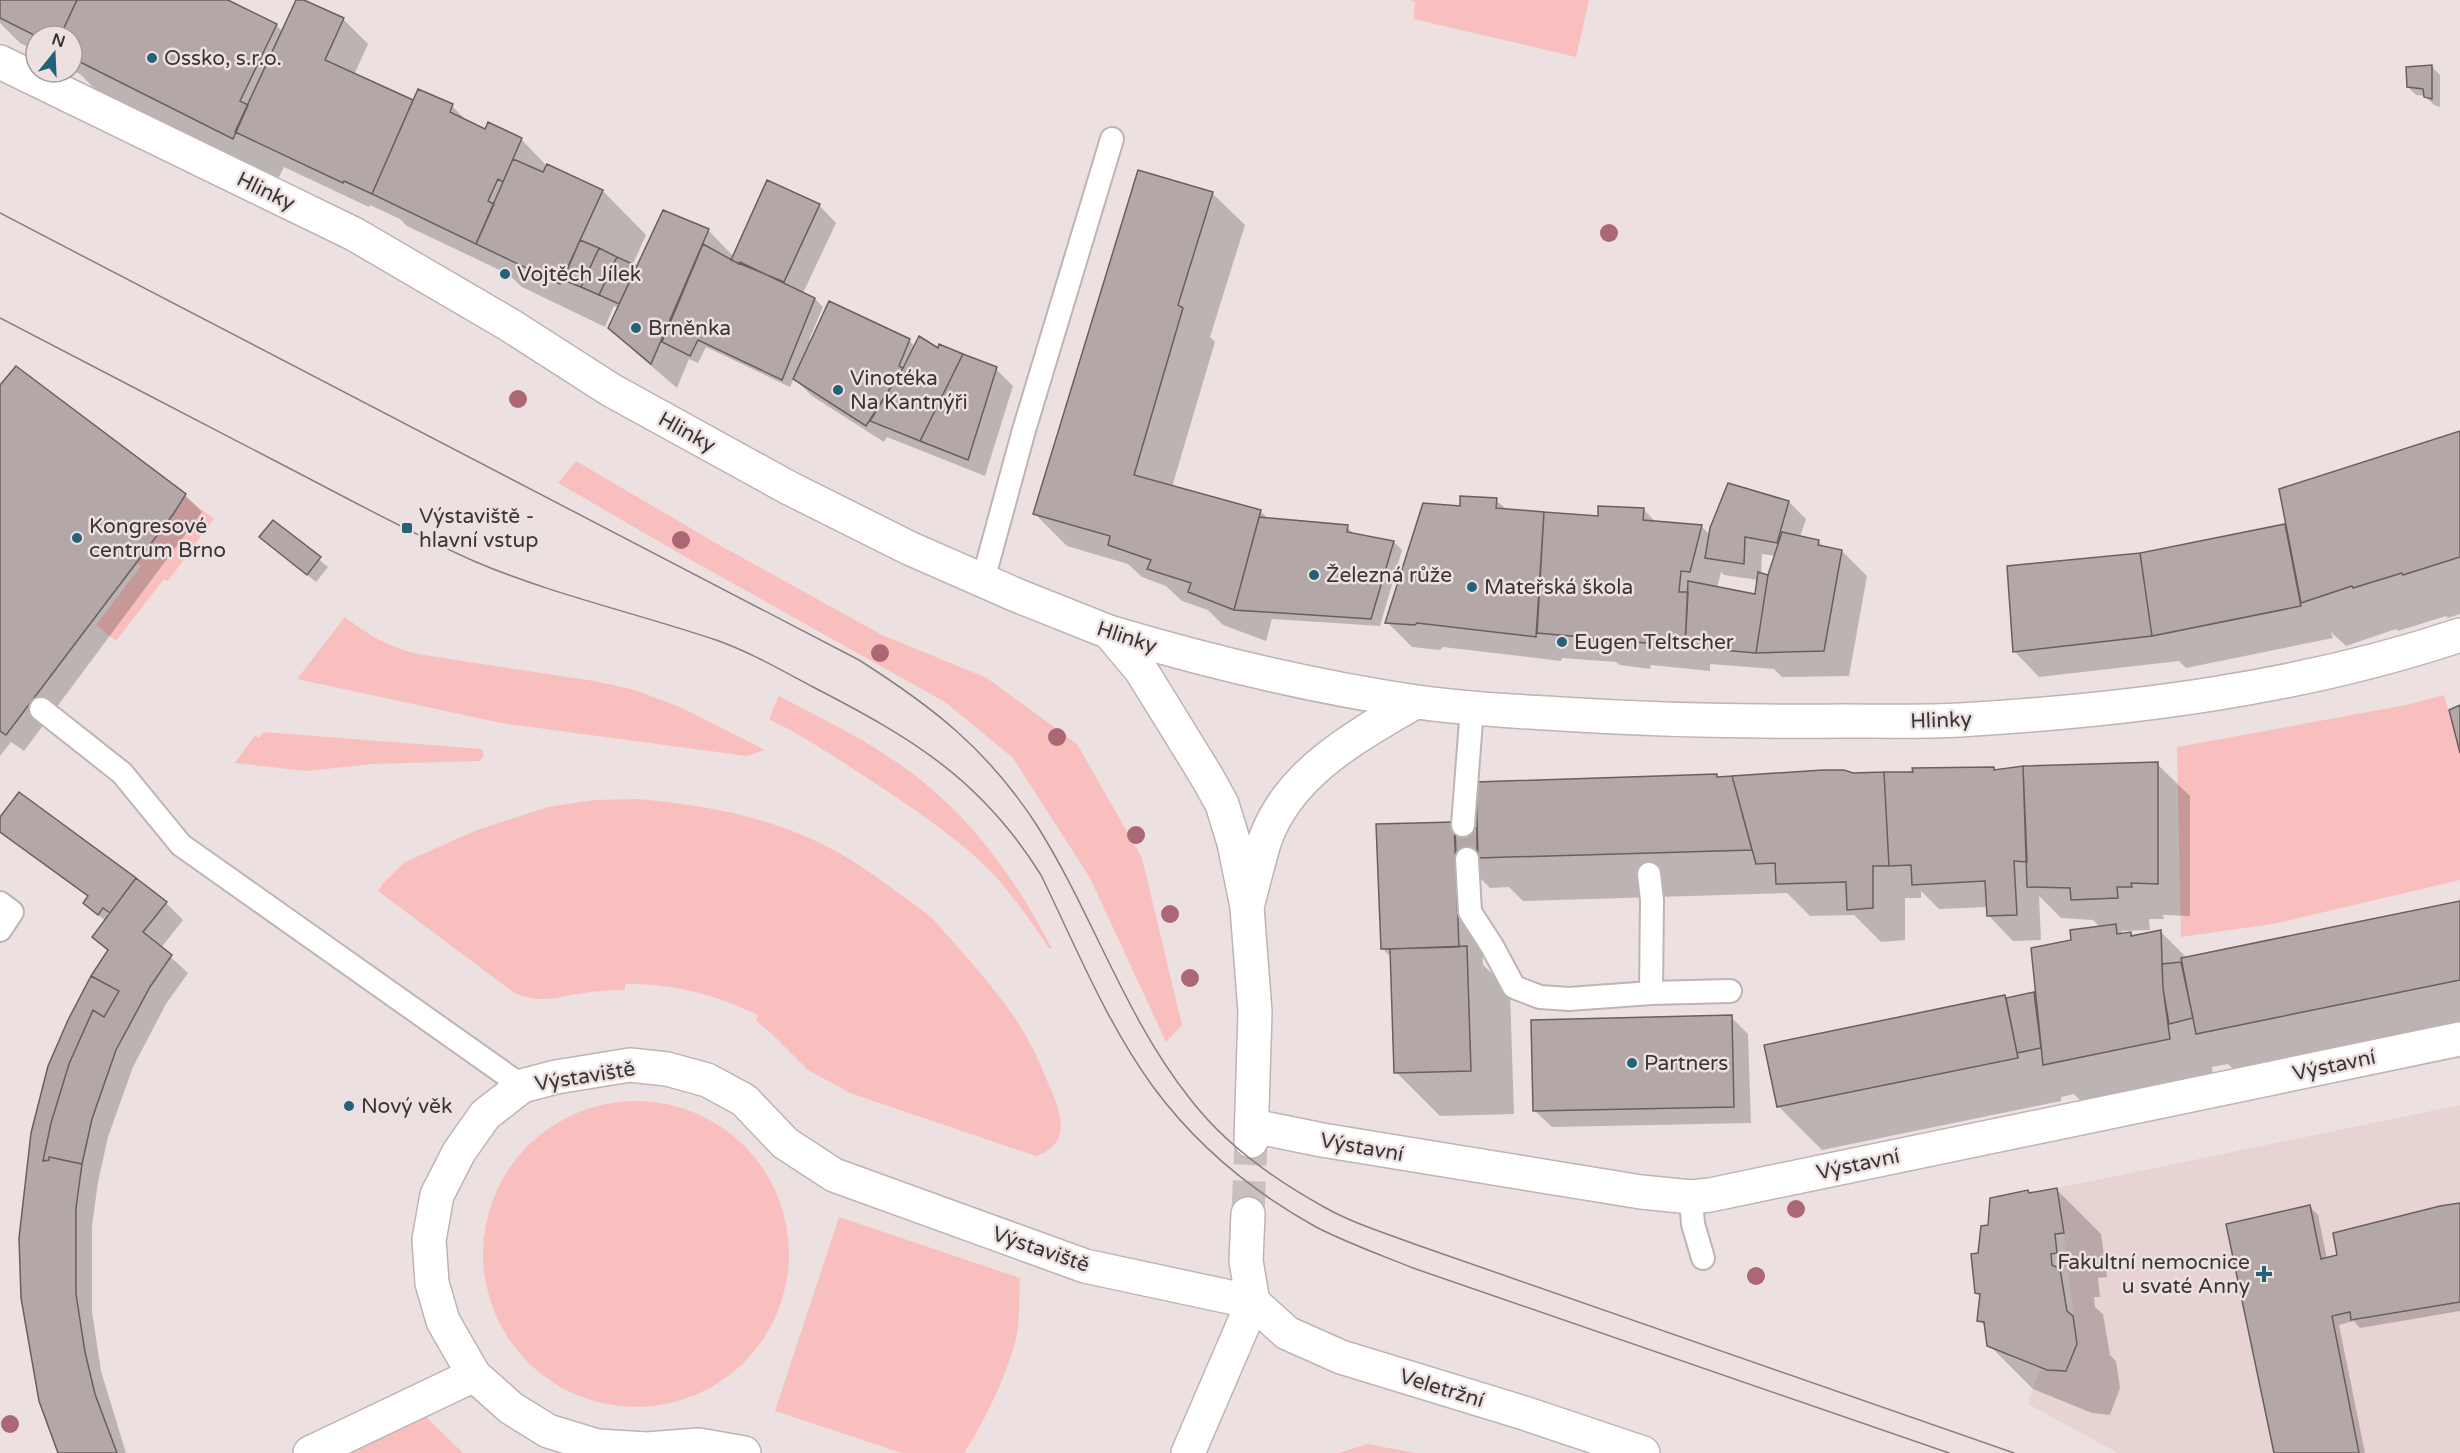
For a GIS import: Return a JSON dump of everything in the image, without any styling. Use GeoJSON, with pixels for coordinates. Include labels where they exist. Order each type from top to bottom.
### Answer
{"type":"FeatureCollection","features":[{"type":"Feature","properties":{"kind":"street","name":"Hlinky"},"geometry":{"type":"LineString","coordinates":[[0,62],[354,234],[508,324],[610,390],[736,459],[909,548],[1109,632],[1187,655],[1277,676],[1415,702],[1472,708],[1690,721],[1957,720],[2079,711],[2194,697],[2354,666],[2460,635]]}},
{"type":"Feature","properties":{"kind":"street","name":"Výstavní"},"geometry":{"type":"LineString","coordinates":[[1109,632],[1142,670],[1222,804],[1234,843],[1247,907],[1255,1012],[1252,1133],[1322,1140],[1641,1192],[1691,1197],[2460,1039]]}},
{"type":"Feature","properties":{"kind":"street"},"geometry":{"type":"LineString","coordinates":[[1247,907],[1266,838],[1286,802],[1310,771],[1370,728],[1415,702]]}},
{"type":"Feature","properties":{"kind":"street","name":"Výstaviště"},"geometry":{"type":"LineString","coordinates":[[744,1453],[699,1445],[647,1449],[597,1446],[548,1431],[511,1408],[474,1375],[443,1321],[432,1283],[429,1240],[437,1195],[459,1152],[485,1115],[522,1086],[556,1077],[630,1065],[667,1069],[707,1080],[744,1100],[785,1143],[834,1175],[1085,1266],[1253,1302]]}},
{"type":"Feature","properties":{"kind":"street"},"geometry":{"type":"LineString","coordinates":[[1188,1453],[1253,1302],[1246,1261],[1248,1214]]}},
{"type":"Feature","properties":{"kind":"street","name":"Veletržní"},"geometry":{"type":"LineString","coordinates":[[1253,1302],[1287,1334],[1341,1357],[1524,1413],[1643,1453]]}},
{"type":"Feature","properties":{"kind":"street"},"geometry":{"type":"LineString","coordinates":[[310,1453],[474,1375]]}},
{"type":"Feature","properties":{"kind":"lane"},"geometry":{"type":"LineString","coordinates":[[983,580],[1024,429],[1112,139]]}},
{"type":"Feature","properties":{"kind":"lane"},"geometry":{"type":"LineString","coordinates":[[1463,825],[1472,708]]}},
{"type":"Feature","properties":{"kind":"lane"},"geometry":{"type":"LineString","coordinates":[[41,709],[122,773],[181,845],[522,1086]]}},
{"type":"Feature","properties":{"kind":"lane"},"geometry":{"type":"LineString","coordinates":[[1467,860],[1470,912],[1514,987],[1540,997],[1569,999],[1651,993],[1730,991]]}},
{"type":"Feature","properties":{"kind":"lane"},"geometry":{"type":"LineString","coordinates":[[1649,874],[1652,900],[1651,993]]}},
{"type":"Feature","properties":{"kind":"lane"},"geometry":{"type":"LineString","coordinates":[[0,903],[12,912],[0,930]]}},
{"type":"Feature","properties":{"kind":"lane"},"geometry":{"type":"LineString","coordinates":[[1691,1197],[1693,1224],[1703,1258]]}},
{"type":"Feature","properties":{"kind":"shaded area"},"geometry":{"type":"Polygon","coordinates":[[[1409,0],[1589,0],[1576,57],[1414,19],[1415,2],[1409,0]]]}},
{"type":"Feature","properties":{"kind":"shaded area"},"geometry":{"type":"Polygon","coordinates":[[[576,461],[714,542],[882,635],[987,678],[1077,744],[1142,858],[1182,1025],[1166,1042],[1090,878],[1013,758],[945,702],[558,483],[576,461]]]}},
{"type":"Feature","properties":{"kind":"shaded area"},"geometry":{"type":"Polygon","coordinates":[[[184,496],[214,519],[168,581],[164,579],[116,641],[96,625],[141,566],[136,563],[184,496]]]}},
{"type":"Feature","properties":{"kind":"shaded area"},"geometry":{"type":"Polygon","coordinates":[[[345,617],[379,640],[417,654],[594,681],[635,690],[682,708],[765,750],[747,756],[501,723],[297,679],[345,617]]]}},
{"type":"Feature","properties":{"kind":"shaded area"},"geometry":{"type":"Polygon","coordinates":[[[2444,695],[2460,753],[2460,880],[2273,924],[2181,937],[2177,747],[2406,705],[2444,695]]]}},
{"type":"Feature","properties":{"kind":"shaded area"},"geometry":{"type":"Polygon","coordinates":[[[779,696],[881,752],[944,800],[1004,869],[1052,949],[1002,884],[957,841],[890,793],[769,719],[779,696]]]}},
{"type":"Feature","properties":{"kind":"shaded area"},"geometry":{"type":"Polygon","coordinates":[[[263,732],[482,749],[484,756],[480,761],[373,764],[306,771],[235,763],[255,735],[259,738],[263,732]]]}},
{"type":"Feature","properties":{"kind":"shaded area"},"geometry":{"type":"Polygon","coordinates":[[[637,799],[716,809],[792,831],[850,859],[922,910],[934,920],[988,982],[1023,1031],[1057,1104],[1061,1125],[1056,1143],[1036,1156],[850,1093],[808,1070],[756,1021],[758,1015],[710,996],[677,988],[625,984],[625,990],[595,991],[537,999],[521,996],[378,891],[405,862],[477,830],[548,807],[594,800],[637,799]]]}},
{"type":"Feature","properties":{"kind":"shaded area"},"geometry":{"type":"Polygon","coordinates":[[[636,1101],[666,1104],[695,1113],[721,1127],[744,1146],[763,1169],[777,1195],[786,1224],[789,1254],[786,1284],[777,1313],[763,1339],[744,1362],[721,1381],[695,1395],[666,1404],[636,1407],[606,1404],[577,1395],[551,1381],[528,1362],[509,1339],[495,1313],[486,1284],[483,1254],[486,1224],[495,1195],[509,1169],[528,1146],[551,1127],[577,1113],[606,1104],[636,1101]]]}},
{"type":"Feature","properties":{"kind":"shaded area","name":"Fakultní nemocnice u svaté Anny"},"geometry":{"type":"Polygon","coordinates":[[[2460,1105],[2460,1453],[2118,1453],[2028,1404],[2039,1370],[2066,1371],[2077,1344],[2058,1188],[2460,1105]]]}},
{"type":"Feature","properties":{"kind":"shaded area"},"geometry":{"type":"Polygon","coordinates":[[[839,1217],[1020,1278],[1018,1327],[1014,1348],[980,1427],[964,1453],[902,1453],[775,1411],[839,1217]]]}},
{"type":"Feature","properties":{"kind":"shaded area"},"geometry":{"type":"Polygon","coordinates":[[[423,1414],[463,1453],[340,1453],[423,1414]]]}},
{"type":"Feature","properties":{"kind":"shaded area"},"geometry":{"type":"Polygon","coordinates":[[[1367,1444],[1415,1453],[1339,1453],[1367,1444]]]}},
{"type":"Feature","properties":{"kind":"building"},"geometry":{"type":"Polygon","coordinates":[[[0,0],[77,0],[66,24],[24,24],[24,30],[0,18],[0,0]]]}},
{"type":"Feature","properties":{"kind":"building"},"geometry":{"type":"Polygon","coordinates":[[[77,0],[228,0],[277,24],[240,101],[248,105],[233,139],[84,64],[84,24],[66,24],[77,0]]]}},
{"type":"Feature","properties":{"kind":"building"},"geometry":{"type":"Polygon","coordinates":[[[296,0],[304,0],[344,18],[325,60],[413,100],[372,194],[344,181],[343,183],[235,132],[296,0]]]}},
{"type":"Feature","properties":{"kind":"building"},"geometry":{"type":"Polygon","coordinates":[[[2432,65],[2432,99],[2424,97],[2423,89],[2407,87],[2406,67],[2432,65]]]}},
{"type":"Feature","properties":{"kind":"building"},"geometry":{"type":"Polygon","coordinates":[[[418,89],[453,104],[450,112],[485,129],[488,122],[522,138],[503,182],[498,179],[488,201],[494,204],[476,244],[372,194],[418,89]]]}},
{"type":"Feature","properties":{"kind":"building"},"geometry":{"type":"Polygon","coordinates":[[[513,159],[543,172],[547,164],[603,190],[560,284],[476,244],[513,159]]]}},
{"type":"Feature","properties":{"kind":"building"},"geometry":{"type":"Polygon","coordinates":[[[1138,170],[1213,192],[1178,305],[1183,308],[1134,475],[1261,510],[1234,610],[1188,592],[1191,583],[1147,569],[1151,560],[1108,545],[1110,536],[1033,514],[1138,170]]]}},
{"type":"Feature","properties":{"kind":"building"},"geometry":{"type":"Polygon","coordinates":[[[767,180],[820,204],[784,282],[731,260],[767,180]]]}},
{"type":"Feature","properties":{"kind":"building"},"geometry":{"type":"Polygon","coordinates":[[[663,210],[709,229],[651,364],[608,328],[663,210]]]}},
{"type":"Feature","properties":{"kind":"building"},"geometry":{"type":"Polygon","coordinates":[[[580,240],[599,248],[581,287],[563,280],[580,240]]]}},
{"type":"Feature","properties":{"kind":"building"},"geometry":{"type":"Polygon","coordinates":[[[703,244],[739,264],[740,262],[815,298],[782,380],[698,340],[690,356],[662,342],[703,244]]]}},
{"type":"Feature","properties":{"kind":"building"},"geometry":{"type":"Polygon","coordinates":[[[599,248],[617,257],[599,295],[581,287],[599,248]]]}},
{"type":"Feature","properties":{"kind":"building"},"geometry":{"type":"Polygon","coordinates":[[[617,257],[637,266],[619,304],[599,295],[617,257]]]}},
{"type":"Feature","properties":{"kind":"building"},"geometry":{"type":"Polygon","coordinates":[[[829,301],[910,339],[899,366],[903,368],[866,426],[793,379],[829,301]]]}},
{"type":"Feature","properties":{"kind":"building"},"geometry":{"type":"Polygon","coordinates":[[[919,336],[938,348],[939,344],[963,354],[920,441],[870,421],[903,368],[919,336]]]}},
{"type":"Feature","properties":{"kind":"building"},"geometry":{"type":"Polygon","coordinates":[[[963,354],[997,367],[968,460],[920,441],[963,354]]]}},
{"type":"Feature","properties":{"kind":"building","name":"Kongresové centrum Brno"},"geometry":{"type":"Polygon","coordinates":[[[16,366],[186,494],[6,735],[0,731],[0,385],[16,366]]]}},
{"type":"Feature","properties":{"kind":"building"},"geometry":{"type":"Polygon","coordinates":[[[2460,431],[2460,557],[2403,575],[2402,573],[2353,588],[2352,586],[2301,603],[2279,489],[2460,431]]]}},
{"type":"Feature","properties":{"kind":"building"},"geometry":{"type":"Polygon","coordinates":[[[1728,483],[1789,501],[1777,543],[1745,537],[1744,564],[1705,558],[1710,528],[1728,483]]]}},
{"type":"Feature","properties":{"kind":"building"},"geometry":{"type":"Polygon","coordinates":[[[1460,496],[1497,498],[1496,508],[1544,512],[1536,637],[1417,623],[1415,625],[1385,623],[1423,503],[1460,506],[1460,496]]]}},
{"type":"Feature","properties":{"kind":"building"},"geometry":{"type":"Polygon","coordinates":[[[1598,506],[1644,508],[1643,520],[1702,525],[1690,572],[1681,571],[1679,592],[1688,592],[1685,647],[1626,641],[1626,644],[1593,641],[1593,638],[1537,633],[1544,512],[1598,516],[1598,506]]]}},
{"type":"Feature","properties":{"kind":"building","name":"Železná růže"},"geometry":{"type":"Polygon","coordinates":[[[1259,517],[1348,525],[1347,532],[1394,541],[1371,619],[1234,610],[1259,517]]]}},
{"type":"Feature","properties":{"kind":"building"},"geometry":{"type":"Polygon","coordinates":[[[273,520],[321,557],[307,575],[259,537],[273,520]]]}},
{"type":"Feature","properties":{"kind":"building"},"geometry":{"type":"Polygon","coordinates":[[[2285,524],[2301,606],[2152,636],[2140,553],[2285,524]]]}},
{"type":"Feature","properties":{"kind":"building"},"geometry":{"type":"Polygon","coordinates":[[[1782,532],[1819,540],[1818,545],[1842,550],[1824,651],[1756,653],[1768,575],[1782,532]]]}},
{"type":"Feature","properties":{"kind":"building"},"geometry":{"type":"Polygon","coordinates":[[[2140,553],[2152,636],[2013,652],[2007,566],[2140,553]]]}},
{"type":"Feature","properties":{"kind":"building"},"geometry":{"type":"Polygon","coordinates":[[[1758,572],[1768,575],[1756,653],[1685,647],[1688,581],[1755,594],[1758,572]]]}},
{"type":"Feature","properties":{"kind":"building"},"geometry":{"type":"Polygon","coordinates":[[[2460,705],[2460,753],[2449,710],[2460,705]]]}},
{"type":"Feature","properties":{"kind":"building"},"geometry":{"type":"Polygon","coordinates":[[[2158,762],[2158,884],[2131,883],[2132,887],[2117,887],[2118,898],[2071,900],[2070,888],[2027,887],[2023,766],[2158,762]]]}},
{"type":"Feature","properties":{"kind":"building"},"geometry":{"type":"Polygon","coordinates":[[[2023,766],[2027,862],[2014,861],[2017,915],[1987,916],[1985,881],[1912,885],[1911,865],[1889,866],[1884,772],[1913,772],[1912,768],[1994,767],[1994,770],[2023,766]]]}},
{"type":"Feature","properties":{"kind":"building"},"geometry":{"type":"Polygon","coordinates":[[[1844,770],[1853,773],[1884,772],[1889,866],[1873,866],[1873,908],[1847,910],[1846,882],[1776,884],[1775,863],[1756,864],[1732,776],[1844,770]]]}},
{"type":"Feature","properties":{"kind":"building"},"geometry":{"type":"Polygon","coordinates":[[[1717,774],[1717,777],[1732,776],[1752,850],[1478,858],[1476,782],[1717,774]]]}},
{"type":"Feature","properties":{"kind":"building"},"geometry":{"type":"Polygon","coordinates":[[[19,792],[136,878],[110,913],[103,908],[98,915],[83,903],[88,896],[0,832],[0,817],[19,792]]]}},
{"type":"Feature","properties":{"kind":"building"},"geometry":{"type":"Polygon","coordinates":[[[1454,822],[1459,947],[1381,949],[1376,824],[1454,822]]]}},
{"type":"Feature","properties":{"kind":"building"},"geometry":{"type":"Polygon","coordinates":[[[1477,828],[1477,855],[1456,856],[1455,829],[1477,828]]]}},
{"type":"Feature","properties":{"kind":"building"},"geometry":{"type":"Polygon","coordinates":[[[136,878],[167,902],[143,932],[172,955],[150,987],[116,1050],[92,1119],[82,1164],[49,1157],[49,1160],[43,1161],[51,1123],[69,1064],[93,1010],[104,1017],[119,991],[91,976],[108,950],[92,937],[136,878]]]}},
{"type":"Feature","properties":{"kind":"building"},"geometry":{"type":"Polygon","coordinates":[[[2460,901],[2460,980],[2196,1034],[2181,958],[2460,901]]]}},
{"type":"Feature","properties":{"kind":"building"},"geometry":{"type":"Polygon","coordinates":[[[2116,924],[2117,934],[2131,932],[2131,936],[2161,930],[2163,988],[2170,1039],[2043,1065],[2031,948],[2071,940],[2070,930],[2116,924]]]}},
{"type":"Feature","properties":{"kind":"building"},"geometry":{"type":"Polygon","coordinates":[[[1467,946],[1471,1071],[1394,1073],[1390,949],[1467,946]]]}},
{"type":"Feature","properties":{"kind":"building"},"geometry":{"type":"Polygon","coordinates":[[[2181,962],[2193,1018],[2169,1024],[2162,964],[2181,962]]]}},
{"type":"Feature","properties":{"kind":"building"},"geometry":{"type":"Polygon","coordinates":[[[91,976],[119,991],[104,1017],[93,1010],[69,1064],[51,1123],[43,1161],[49,1160],[49,1157],[82,1164],[76,1208],[76,1294],[85,1352],[95,1394],[117,1453],[58,1453],[39,1401],[21,1298],[19,1238],[31,1133],[48,1066],[91,976]]]}},
{"type":"Feature","properties":{"kind":"building"},"geometry":{"type":"Polygon","coordinates":[[[2034,992],[2041,1048],[2017,1053],[2006,998],[2034,992]]]}},
{"type":"Feature","properties":{"kind":"building"},"geometry":{"type":"Polygon","coordinates":[[[2005,995],[2018,1058],[1777,1107],[1764,1045],[2005,995]]]}},
{"type":"Feature","properties":{"kind":"building","name":"Partners"},"geometry":{"type":"Polygon","coordinates":[[[1732,1015],[1734,1107],[1533,1111],[1531,1020],[1732,1015]]]}},
{"type":"Feature","properties":{"kind":"building"},"geometry":{"type":"Polygon","coordinates":[[[2057,1188],[2064,1233],[2055,1234],[2057,1253],[2051,1254],[2052,1265],[2060,1269],[2067,1311],[2073,1316],[2077,1344],[2066,1371],[2047,1370],[1987,1346],[1984,1322],[1977,1321],[1980,1294],[1975,1293],[1971,1254],[1978,1253],[1981,1226],[1988,1225],[1990,1198],[2028,1190],[2029,1193],[2057,1188]]]}},
{"type":"Feature","properties":{"kind":"building"},"geometry":{"type":"Polygon","coordinates":[[[2460,1203],[2460,1302],[2351,1320],[2350,1312],[2332,1316],[2359,1453],[2274,1453],[2226,1224],[2310,1205],[2321,1259],[2337,1255],[2333,1233],[2460,1203]]]}},
{"type":"Feature","properties":{"kind":"tunnel"},"geometry":{"type":"LineString","coordinates":[[1248,1214],[1251,1141]]}},
{"type":"Feature","properties":{"kind":"tram line"},"geometry":{"type":"LineString","coordinates":[[0,213],[859,660],[935,713],[998,773],[1036,824],[1075,893],[1147,1034],[1167,1068],[1191,1100],[1235,1146],[1269,1173],[1306,1196],[1347,1219],[1383,1233],[2014,1453]]}},
{"type":"Feature","properties":{"kind":"tram line"},"geometry":{"type":"LineString","coordinates":[[0,318],[451,551],[505,574],[729,645],[882,724],[942,764],[994,812],[1018,841],[1041,875],[1121,1038],[1154,1088],[1189,1129],[1228,1166],[1270,1199],[1316,1227],[1413,1268],[1949,1453]]}},
{"type":"Feature","properties":{"kind":"place","name":"Ossko, s.r.o."},"geometry":{"type":"Point","coordinates":[152,58]}},
{"type":"Feature","properties":{"kind":"place","name":"Vojtěch Jílek"},"geometry":{"type":"Point","coordinates":[505,274]}},
{"type":"Feature","properties":{"kind":"place","name":"Brněnka"},"geometry":{"type":"Point","coordinates":[636,328]}},
{"type":"Feature","properties":{"kind":"place","name":"Vinotéka Na Kantnýři"},"geometry":{"type":"Point","coordinates":[838,390]}},
{"type":"Feature","properties":{"kind":"place","name":"Výstaviště - hlavní vstup"},"geometry":{"type":"Point","coordinates":[407,528]}},
{"type":"Feature","properties":{"kind":"place","name":"Kongresové centrum Brno"},"geometry":{"type":"Point","coordinates":[77,538]}},
{"type":"Feature","properties":{"kind":"place","name":"Železná růže"},"geometry":{"type":"Point","coordinates":[1314,575]}},
{"type":"Feature","properties":{"kind":"place","name":"Mateřská škola"},"geometry":{"type":"Point","coordinates":[1472,587]}},
{"type":"Feature","properties":{"kind":"place","name":"Eugen Teltscher"},"geometry":{"type":"Point","coordinates":[1562,642]}},
{"type":"Feature","properties":{"kind":"place","name":"Partners"},"geometry":{"type":"Point","coordinates":[1632,1063]}},
{"type":"Feature","properties":{"kind":"place","name":"Nový věk"},"geometry":{"type":"Point","coordinates":[349,1106]}},
{"type":"Feature","properties":{"kind":"place","name":"Fakultní nemocnice u svaté Anny"},"geometry":{"type":"Point","coordinates":[2264,1274]}}]}
